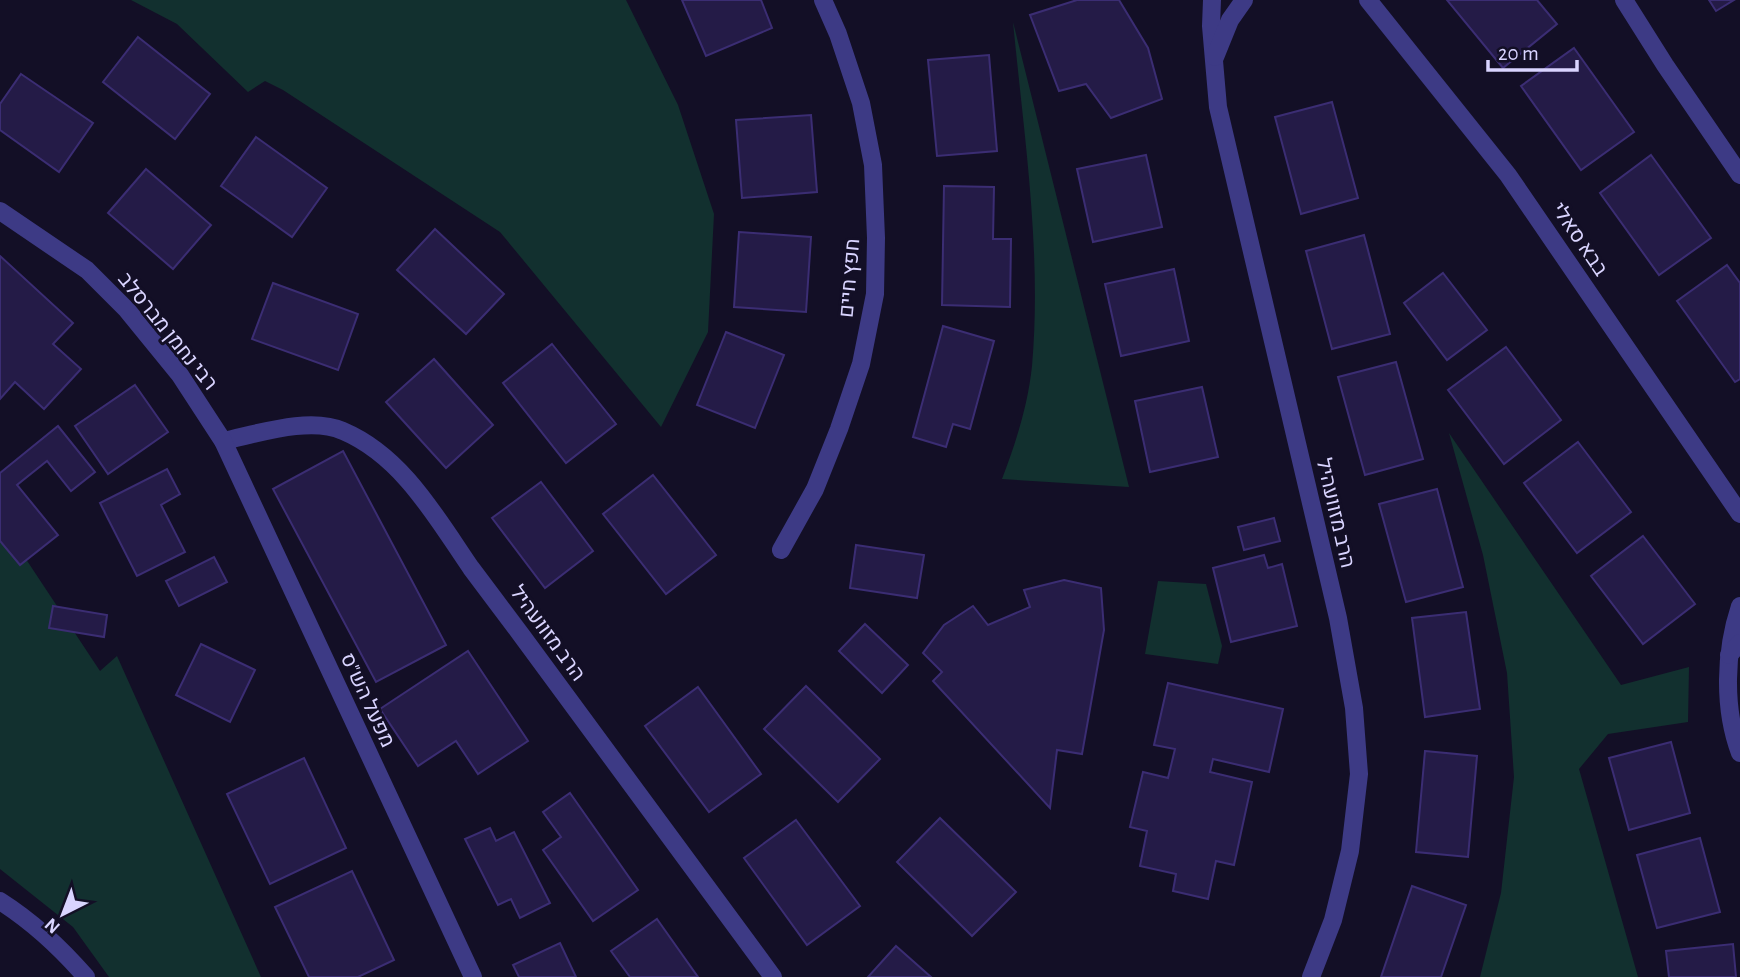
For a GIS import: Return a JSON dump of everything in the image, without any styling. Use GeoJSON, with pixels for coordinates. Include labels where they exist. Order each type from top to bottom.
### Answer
{"type":"FeatureCollection","features":[{"type":"Feature","properties":{"kind":"street","name":"חפץ חיים"},"geometry":{"type":"LineString","coordinates":[[781,550],[815,489],[839,429],[861,363],[875,294],[873,165],[861,103],[838,34],[823,0]]}},
{"type":"Feature","properties":{"kind":"street","name":"הרב מזוועהיל"},"geometry":{"type":"LineString","coordinates":[[1212,0],[1211,26],[1218,107],[1338,618],[1354,708],[1359,774],[1350,850],[1333,920],[1311,977]]}},
{"type":"Feature","properties":{"kind":"street","name":"הרב מזוועהיל"},"geometry":{"type":"LineString","coordinates":[[1213,60],[1230,20],[1244,0]]}},
{"type":"Feature","properties":{"kind":"street","name":"בבא סאלי"},"geometry":{"type":"LineString","coordinates":[[1368,0],[1508,174],[1740,514]]}},
{"type":"Feature","properties":{"kind":"street"},"geometry":{"type":"LineString","coordinates":[[1624,0],[1740,175]]}},
{"type":"Feature","properties":{"kind":"street","name":"רבי נחמן מברסלב"},"geometry":{"type":"LineString","coordinates":[[0,211],[88,270],[127,310],[180,375],[223,441]]}},
{"type":"Feature","properties":{"kind":"street","name":"הרב מזוועהיל"},"geometry":{"type":"LineString","coordinates":[[223,441],[285,428],[316,426],[341,429],[367,444],[395,467],[424,499],[473,570],[773,977]]}},
{"type":"Feature","properties":{"kind":"street","name":"מפעל הש\"ס"},"geometry":{"type":"LineString","coordinates":[[223,441],[473,977]]}},
{"type":"Feature","properties":{"kind":"street"},"geometry":{"type":"LineString","coordinates":[[1740,606],[1729,693],[1734,736],[1740,753]]}},
{"type":"Feature","properties":{"kind":"street"},"geometry":{"type":"LineString","coordinates":[[0,901],[28,919],[67,955],[86,977]]}},
{"type":"Feature","properties":{"kind":"green space"},"geometry":{"type":"Polygon","coordinates":[[[131,0],[626,0],[678,105],[714,214],[708,332],[661,427],[500,232],[283,90],[265,81],[248,92],[177,24],[131,0]]]}},
{"type":"Feature","properties":{"kind":"green space"},"geometry":{"type":"Polygon","coordinates":[[[1013,22],[1129,487],[1002,479],[1028,395],[1035,323],[1030,194],[1013,22]]]}},
{"type":"Feature","properties":{"kind":"green space"},"geometry":{"type":"Polygon","coordinates":[[[1449,433],[1621,685],[1689,667],[1688,722],[1608,734],[1579,769],[1638,977],[1480,977],[1501,893],[1514,777],[1507,673],[1483,555],[1449,433]]]}},
{"type":"Feature","properties":{"kind":"green space"},"geometry":{"type":"Polygon","coordinates":[[[0,527],[10,535],[100,671],[117,656],[261,977],[109,977],[73,927],[0,869],[0,527]]]}},
{"type":"Feature","properties":{"kind":"green space"},"geometry":{"type":"Polygon","coordinates":[[[1158,581],[1206,584],[1222,646],[1218,664],[1145,654],[1158,581]]]}},
{"type":"Feature","properties":{"kind":"building"},"geometry":{"type":"Polygon","coordinates":[[[682,0],[761,0],[772,28],[706,56],[682,0]]]}},
{"type":"Feature","properties":{"kind":"building"},"geometry":{"type":"Polygon","coordinates":[[[1077,0],[1119,0],[1148,48],[1162,99],[1111,118],[1086,84],[1059,91],[1030,15],[1077,0]]]}},
{"type":"Feature","properties":{"kind":"building"},"geometry":{"type":"Polygon","coordinates":[[[1447,0],[1537,0],[1557,24],[1503,68],[1447,0]]]}},
{"type":"Feature","properties":{"kind":"building"},"geometry":{"type":"Polygon","coordinates":[[[1709,0],[1734,0],[1716,11],[1709,0]]]}},
{"type":"Feature","properties":{"kind":"building"},"geometry":{"type":"Polygon","coordinates":[[[138,37],[210,94],[175,139],[103,82],[138,37]]]}},
{"type":"Feature","properties":{"kind":"building"},"geometry":{"type":"Polygon","coordinates":[[[1574,48],[1634,132],[1581,170],[1521,86],[1574,48]]]}},
{"type":"Feature","properties":{"kind":"building"},"geometry":{"type":"Polygon","coordinates":[[[989,55],[997,151],[937,156],[928,60],[989,55]]]}},
{"type":"Feature","properties":{"kind":"building"},"geometry":{"type":"Polygon","coordinates":[[[21,74],[93,123],[59,172],[0,130],[0,104],[21,74]]]}},
{"type":"Feature","properties":{"kind":"building"},"geometry":{"type":"Polygon","coordinates":[[[1332,102],[1358,198],[1301,214],[1275,117],[1332,102]]]}},
{"type":"Feature","properties":{"kind":"building"},"geometry":{"type":"Polygon","coordinates":[[[811,115],[817,192],[742,198],[736,120],[811,115]]]}},
{"type":"Feature","properties":{"kind":"building"},"geometry":{"type":"Polygon","coordinates":[[[256,137],[327,188],[292,237],[221,186],[256,137]]]}},
{"type":"Feature","properties":{"kind":"building"},"geometry":{"type":"Polygon","coordinates":[[[1146,155],[1162,227],[1093,242],[1077,169],[1146,155]]]}},
{"type":"Feature","properties":{"kind":"building"},"geometry":{"type":"Polygon","coordinates":[[[1651,155],[1711,238],[1659,275],[1600,193],[1651,155]]]}},
{"type":"Feature","properties":{"kind":"building"},"geometry":{"type":"Polygon","coordinates":[[[146,169],[211,225],[173,269],[108,213],[146,169]]]}},
{"type":"Feature","properties":{"kind":"building"},"geometry":{"type":"Polygon","coordinates":[[[944,186],[994,187],[993,239],[1011,239],[1010,307],[942,305],[944,186]]]}},
{"type":"Feature","properties":{"kind":"building"},"geometry":{"type":"Polygon","coordinates":[[[435,229],[504,294],[466,334],[397,270],[435,229]]]}},
{"type":"Feature","properties":{"kind":"building"},"geometry":{"type":"Polygon","coordinates":[[[739,232],[811,237],[806,312],[734,307],[739,232]]]}},
{"type":"Feature","properties":{"kind":"building"},"geometry":{"type":"Polygon","coordinates":[[[1364,235],[1390,334],[1332,349],[1306,251],[1364,235]]]}},
{"type":"Feature","properties":{"kind":"building"},"geometry":{"type":"Polygon","coordinates":[[[0,256],[73,323],[53,344],[81,369],[44,409],[15,382],[0,399],[0,256]]]}},
{"type":"Feature","properties":{"kind":"building"},"geometry":{"type":"Polygon","coordinates":[[[1727,265],[1740,283],[1740,379],[1735,382],[1677,301],[1727,265]]]}},
{"type":"Feature","properties":{"kind":"building"},"geometry":{"type":"Polygon","coordinates":[[[1174,269],[1189,341],[1121,356],[1105,284],[1174,269]]]}},
{"type":"Feature","properties":{"kind":"building"},"geometry":{"type":"Polygon","coordinates":[[[1443,273],[1487,330],[1447,360],[1404,303],[1443,273]]]}},
{"type":"Feature","properties":{"kind":"building"},"geometry":{"type":"Polygon","coordinates":[[[273,283],[358,314],[338,370],[252,339],[273,283]]]}},
{"type":"Feature","properties":{"kind":"building"},"geometry":{"type":"Polygon","coordinates":[[[943,326],[994,341],[970,429],[953,424],[946,447],[913,437],[943,326]]]}},
{"type":"Feature","properties":{"kind":"building"},"geometry":{"type":"Polygon","coordinates":[[[726,332],[784,355],[755,428],[697,405],[726,332]]]}},
{"type":"Feature","properties":{"kind":"building"},"geometry":{"type":"Polygon","coordinates":[[[552,344],[616,424],[566,463],[503,383],[552,344]]]}},
{"type":"Feature","properties":{"kind":"building"},"geometry":{"type":"Polygon","coordinates":[[[1506,347],[1561,420],[1504,464],[1448,390],[1506,347]]]}},
{"type":"Feature","properties":{"kind":"building"},"geometry":{"type":"Polygon","coordinates":[[[434,359],[493,425],[446,468],[386,402],[434,359]]]}},
{"type":"Feature","properties":{"kind":"building"},"geometry":{"type":"Polygon","coordinates":[[[1396,362],[1423,459],[1365,475],[1338,377],[1396,362]]]}},
{"type":"Feature","properties":{"kind":"building"},"geometry":{"type":"Polygon","coordinates":[[[135,385],[168,432],[108,474],[75,426],[135,385]]]}},
{"type":"Feature","properties":{"kind":"building"},"geometry":{"type":"Polygon","coordinates":[[[1202,387],[1218,457],[1150,472],[1135,401],[1202,387]]]}},
{"type":"Feature","properties":{"kind":"building"},"geometry":{"type":"Polygon","coordinates":[[[58,426],[95,472],[71,491],[47,461],[17,485],[58,535],[20,565],[0,541],[0,473],[58,426]]]}},
{"type":"Feature","properties":{"kind":"building"},"geometry":{"type":"Polygon","coordinates":[[[1578,442],[1631,512],[1577,553],[1524,483],[1578,442]]]}},
{"type":"Feature","properties":{"kind":"building"},"geometry":{"type":"Polygon","coordinates":[[[343,451],[446,645],[376,682],[273,489],[343,451]]]}},
{"type":"Feature","properties":{"kind":"building"},"geometry":{"type":"Polygon","coordinates":[[[167,469],[180,494],[161,505],[185,552],[137,576],[100,503],[167,469]]]}},
{"type":"Feature","properties":{"kind":"building"},"geometry":{"type":"Polygon","coordinates":[[[653,475],[716,555],[666,594],[603,514],[653,475]]]}},
{"type":"Feature","properties":{"kind":"building"},"geometry":{"type":"Polygon","coordinates":[[[541,482],[593,551],[545,588],[492,518],[541,482]]]}},
{"type":"Feature","properties":{"kind":"building"},"geometry":{"type":"Polygon","coordinates":[[[1437,489],[1463,587],[1406,602],[1379,504],[1437,489]]]}},
{"type":"Feature","properties":{"kind":"building"},"geometry":{"type":"Polygon","coordinates":[[[1274,518],[1280,541],[1244,550],[1238,527],[1274,518]]]}},
{"type":"Feature","properties":{"kind":"building"},"geometry":{"type":"Polygon","coordinates":[[[1643,536],[1695,604],[1643,644],[1591,576],[1643,536]]]}},
{"type":"Feature","properties":{"kind":"building"},"geometry":{"type":"Polygon","coordinates":[[[856,545],[924,555],[917,598],[850,588],[856,545]]]}},
{"type":"Feature","properties":{"kind":"building"},"geometry":{"type":"Polygon","coordinates":[[[1264,555],[1268,568],[1282,564],[1297,626],[1231,642],[1213,568],[1264,555]]]}},
{"type":"Feature","properties":{"kind":"building"},"geometry":{"type":"Polygon","coordinates":[[[214,557],[227,582],[179,606],[166,581],[214,557]]]}},
{"type":"Feature","properties":{"kind":"building"},"geometry":{"type":"Polygon","coordinates":[[[1064,580],[1101,588],[1104,630],[1082,754],[1057,750],[1050,808],[933,681],[942,672],[923,653],[944,625],[973,606],[988,625],[1030,607],[1024,590],[1064,580]]]}},
{"type":"Feature","properties":{"kind":"building"},"geometry":{"type":"Polygon","coordinates":[[[53,606],[107,615],[104,637],[49,628],[53,606]]]}},
{"type":"Feature","properties":{"kind":"building"},"geometry":{"type":"Polygon","coordinates":[[[1466,612],[1480,709],[1425,717],[1412,618],[1466,612]]]}},
{"type":"Feature","properties":{"kind":"building"},"geometry":{"type":"Polygon","coordinates":[[[865,624],[908,665],[882,693],[839,651],[865,624]]]}},
{"type":"Feature","properties":{"kind":"building"},"geometry":{"type":"Polygon","coordinates":[[[201,644],[255,670],[230,722],[176,695],[201,644]]]}},
{"type":"Feature","properties":{"kind":"building"},"geometry":{"type":"Polygon","coordinates":[[[468,651],[528,741],[478,774],[456,741],[418,766],[380,709],[468,651]]]}},
{"type":"Feature","properties":{"kind":"building"},"geometry":{"type":"Polygon","coordinates":[[[1168,683],[1283,709],[1269,772],[1213,759],[1210,772],[1252,782],[1234,865],[1216,861],[1208,899],[1173,891],[1176,874],[1140,866],[1147,831],[1130,827],[1143,772],[1168,778],[1175,749],[1154,745],[1168,683]]]}},
{"type":"Feature","properties":{"kind":"building"},"geometry":{"type":"Polygon","coordinates":[[[806,686],[880,759],[838,802],[764,729],[806,686]]]}},
{"type":"Feature","properties":{"kind":"building"},"geometry":{"type":"Polygon","coordinates":[[[698,687],[761,774],[709,812],[645,726],[698,687]]]}},
{"type":"Feature","properties":{"kind":"building"},"geometry":{"type":"Polygon","coordinates":[[[1671,742],[1690,813],[1629,830],[1609,758],[1671,742]]]}},
{"type":"Feature","properties":{"kind":"building"},"geometry":{"type":"Polygon","coordinates":[[[1425,751],[1477,756],[1468,857],[1416,852],[1425,751]]]}},
{"type":"Feature","properties":{"kind":"building"},"geometry":{"type":"Polygon","coordinates":[[[304,758],[346,848],[270,884],[227,794],[304,758]]]}},
{"type":"Feature","properties":{"kind":"building"},"geometry":{"type":"Polygon","coordinates":[[[570,793],[638,890],[593,921],[543,850],[561,837],[543,812],[570,793]]]}},
{"type":"Feature","properties":{"kind":"building"},"geometry":{"type":"Polygon","coordinates":[[[940,818],[1016,892],[972,936],[897,862],[940,818]]]}},
{"type":"Feature","properties":{"kind":"building"},"geometry":{"type":"Polygon","coordinates":[[[796,820],[860,906],[807,945],[744,858],[796,820]]]}},
{"type":"Feature","properties":{"kind":"building"},"geometry":{"type":"Polygon","coordinates":[[[490,828],[496,841],[514,832],[550,903],[520,918],[511,899],[498,905],[465,839],[490,828]]]}},
{"type":"Feature","properties":{"kind":"building"},"geometry":{"type":"Polygon","coordinates":[[[1700,838],[1720,912],[1657,928],[1637,855],[1700,838]]]}},
{"type":"Feature","properties":{"kind":"building"},"geometry":{"type":"Polygon","coordinates":[[[352,871],[394,960],[358,977],[309,977],[275,907],[352,871]]]}},
{"type":"Feature","properties":{"kind":"building"},"geometry":{"type":"Polygon","coordinates":[[[1412,886],[1466,905],[1441,977],[1381,977],[1412,886]]]}},
{"type":"Feature","properties":{"kind":"building"},"geometry":{"type":"Polygon","coordinates":[[[657,919],[698,977],[630,977],[611,951],[657,919]]]}},
{"type":"Feature","properties":{"kind":"building"},"geometry":{"type":"Polygon","coordinates":[[[560,943],[576,977],[519,977],[513,965],[560,943]]]}},
{"type":"Feature","properties":{"kind":"building"},"geometry":{"type":"Polygon","coordinates":[[[1733,944],[1736,977],[1669,977],[1666,951],[1733,944]]]}},
{"type":"Feature","properties":{"kind":"building"},"geometry":{"type":"Polygon","coordinates":[[[896,946],[931,977],[868,977],[896,946]]]}}]}
